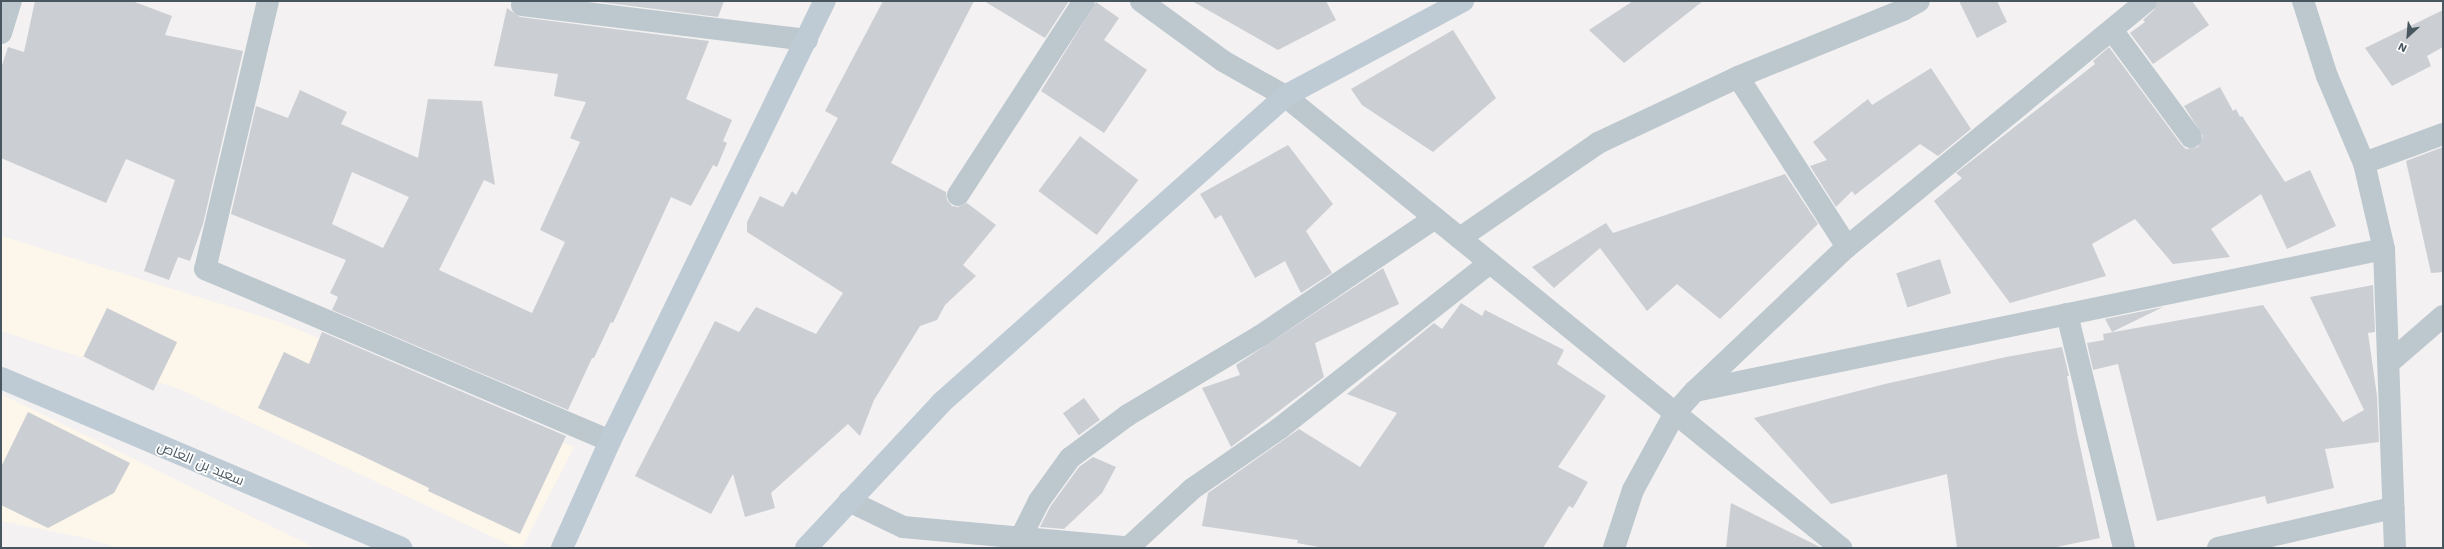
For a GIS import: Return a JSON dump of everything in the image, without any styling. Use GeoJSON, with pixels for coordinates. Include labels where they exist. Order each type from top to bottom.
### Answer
{"type":"FeatureCollection","features":[{"type":"Feature","properties":{"kind":"main road"},"geometry":{"type":"LineString","coordinates":[[562,548],[610,441],[826,1]]}},
{"type":"Feature","properties":{"kind":"main road"},"geometry":{"type":"LineString","coordinates":[[806,548],[941,403],[1285,96],[1463,1]]}},
{"type":"Feature","properties":{"kind":"main road","name":"سعيد بن العاص"},"geometry":{"type":"LineString","coordinates":[[1,378],[401,548]]}},
{"type":"Feature","properties":{"kind":"street"},"geometry":{"type":"LineString","coordinates":[[1,33],[11,1]]}},
{"type":"Feature","properties":{"kind":"street"},"geometry":{"type":"LineString","coordinates":[[268,1],[205,269],[610,441]]}},
{"type":"Feature","properties":{"kind":"street"},"geometry":{"type":"LineString","coordinates":[[958,195],[1084,1]]}},
{"type":"Feature","properties":{"kind":"street"},"geometry":{"type":"LineString","coordinates":[[1141,1],[1223,61],[1285,96],[1841,548]]}},
{"type":"Feature","properties":{"kind":"street"},"geometry":{"type":"LineString","coordinates":[[1460,238],[1598,143],[1738,77],[1903,10],[1919,1]]}},
{"type":"Feature","properties":{"kind":"street"},"geometry":{"type":"LineString","coordinates":[[1614,548],[1633,490],[1675,413],[1695,391],[1847,247],[2146,1]]}},
{"type":"Feature","properties":{"kind":"street"},"geometry":{"type":"LineString","coordinates":[[2311,4],[2327,76],[2364,163],[2384,249],[2390,362],[2393,508],[2396,548]]}},
{"type":"Feature","properties":{"kind":"street"},"geometry":{"type":"LineString","coordinates":[[522,5],[807,40]]}},
{"type":"Feature","properties":{"kind":"street"},"geometry":{"type":"LineString","coordinates":[[2112,30],[2191,137]]}},
{"type":"Feature","properties":{"kind":"street"},"geometry":{"type":"LineString","coordinates":[[1738,77],[1847,247]]}},
{"type":"Feature","properties":{"kind":"street"},"geometry":{"type":"LineString","coordinates":[[2364,163],[2443,134]]}},
{"type":"Feature","properties":{"kind":"street"},"geometry":{"type":"LineString","coordinates":[[1021,536],[1039,500],[1070,458],[1128,415],[1260,336],[1435,218]]}},
{"type":"Feature","properties":{"kind":"street"},"geometry":{"type":"LineString","coordinates":[[1695,391],[2384,249]]}},
{"type":"Feature","properties":{"kind":"street"},"geometry":{"type":"LineString","coordinates":[[849,501],[904,527],[1021,536],[1132,548],[1192,489],[1280,428],[1490,263]]}},
{"type":"Feature","properties":{"kind":"street"},"geometry":{"type":"LineString","coordinates":[[2067,314],[2124,548]]}},
{"type":"Feature","properties":{"kind":"street"},"geometry":{"type":"LineString","coordinates":[[2390,362],[2443,316]]}},
{"type":"Feature","properties":{"kind":"street"},"geometry":{"type":"LineString","coordinates":[[2218,548],[2393,508]]}},
{"type":"Feature","properties":{"kind":"shaded area"},"geometry":{"type":"Polygon","coordinates":[[[1,236],[283,323],[574,447],[522,548],[516,548],[182,390],[1,331],[1,236]]]}},
{"type":"Feature","properties":{"kind":"shaded area"},"geometry":{"type":"Polygon","coordinates":[[[1,394],[316,548],[119,548],[85,538],[1,521],[1,394]]]}},
{"type":"Feature","properties":{"kind":"building"},"geometry":{"type":"Polygon","coordinates":[[[35,1],[132,1],[172,16],[165,35],[243,51],[203,224],[190,261],[178,257],[169,280],[144,271],[175,180],[126,159],[106,203],[1,158],[1,68],[8,47],[24,52],[35,1]]]}},
{"type":"Feature","properties":{"kind":"building"},"geometry":{"type":"Polygon","coordinates":[[[592,1],[724,1],[718,17],[592,1]]]}},
{"type":"Feature","properties":{"kind":"building"},"geometry":{"type":"Polygon","coordinates":[[[883,1],[974,1],[891,163],[946,192],[947,200],[952,206],[958,207],[967,203],[996,225],[963,265],[976,276],[945,305],[937,320],[920,326],[874,400],[860,436],[848,424],[771,493],[775,508],[745,517],[733,474],[711,514],[635,476],[715,321],[739,332],[756,307],[816,334],[843,293],[747,232],[747,222],[760,196],[783,207],[792,191],[796,195],[838,118],[825,111],[883,1]]]}},
{"type":"Feature","properties":{"kind":"building"},"geometry":{"type":"Polygon","coordinates":[[[984,1],[1069,1],[1045,38],[984,1]]]}},
{"type":"Feature","properties":{"kind":"building"},"geometry":{"type":"Polygon","coordinates":[[[1192,1],[1326,1],[1336,20],[1278,50],[1192,1]]]}},
{"type":"Feature","properties":{"kind":"building"},"geometry":{"type":"Polygon","coordinates":[[[1633,1],[1703,1],[1624,63],[1589,30],[1633,1]]]}},
{"type":"Feature","properties":{"kind":"building"},"geometry":{"type":"Polygon","coordinates":[[[1959,1],[1997,1],[2007,22],[1977,38],[1959,1]]]}},
{"type":"Feature","properties":{"kind":"building"},"geometry":{"type":"Polygon","coordinates":[[[2158,1],[2192,1],[2209,25],[2153,64],[2130,33],[2145,22],[2143,20],[2154,10],[2158,1]]]}},
{"type":"Feature","properties":{"kind":"building"},"geometry":{"type":"Polygon","coordinates":[[[1096,2],[1119,18],[1104,40],[1147,70],[1104,133],[1041,91],[1096,2]]]}},
{"type":"Feature","properties":{"kind":"building"},"geometry":{"type":"Polygon","coordinates":[[[507,8],[520,17],[709,41],[686,99],[732,120],[723,141],[727,143],[717,167],[713,165],[691,206],[671,197],[613,323],[611,322],[594,358],[592,358],[568,410],[332,310],[338,297],[330,293],[346,260],[231,214],[256,106],[288,118],[300,90],[347,112],[341,124],[418,158],[428,99],[482,101],[495,185],[484,180],[439,270],[532,313],[565,242],[540,230],[580,142],[570,138],[586,102],[554,96],[558,74],[494,66],[507,8]],[[352,172],[332,224],[383,248],[409,197],[352,172]]]}},
{"type":"Feature","properties":{"kind":"building"},"geometry":{"type":"Polygon","coordinates":[[[2443,10],[2443,47],[2427,56],[2431,66],[2392,86],[2365,48],[2443,10]]]}},
{"type":"Feature","properties":{"kind":"building"},"geometry":{"type":"Polygon","coordinates":[[[1453,30],[1496,98],[1433,152],[1362,105],[1351,89],[1453,30]]]}},
{"type":"Feature","properties":{"kind":"building"},"geometry":{"type":"Polygon","coordinates":[[[2109,47],[2186,149],[2198,147],[2203,136],[2184,106],[2220,87],[2233,111],[2236,109],[2240,117],[2242,116],[2285,182],[2310,170],[2336,226],[2287,249],[2261,194],[2211,229],[2230,257],[2173,264],[2135,219],[2092,244],[2106,276],[2010,303],[1934,201],[1962,178],[1956,173],[2095,64],[2093,61],[2109,47]]]}},
{"type":"Feature","properties":{"kind":"building"},"geometry":{"type":"Polygon","coordinates":[[[1931,68],[1971,129],[1938,156],[1920,144],[1855,195],[1852,191],[1836,207],[1810,166],[1827,160],[1813,142],[1868,99],[1872,105],[1931,68]]]}},
{"type":"Feature","properties":{"kind":"building"},"geometry":{"type":"Polygon","coordinates":[[[1080,136],[1138,180],[1097,235],[1038,191],[1080,136]]]}},
{"type":"Feature","properties":{"kind":"building"},"geometry":{"type":"Polygon","coordinates":[[[1288,145],[1333,204],[1306,231],[1332,273],[1301,293],[1285,261],[1255,278],[1221,215],[1215,219],[1200,194],[1288,145]]]}},
{"type":"Feature","properties":{"kind":"building"},"geometry":{"type":"Polygon","coordinates":[[[2443,147],[2443,272],[2431,273],[2406,161],[2443,147]]]}},
{"type":"Feature","properties":{"kind":"building"},"geometry":{"type":"Polygon","coordinates":[[[1785,174],[1818,224],[1720,319],[1677,284],[1647,311],[1600,248],[1554,288],[1532,267],[1606,223],[1613,233],[1785,174]]]}},
{"type":"Feature","properties":{"kind":"building"},"geometry":{"type":"Polygon","coordinates":[[[1940,259],[1951,293],[1907,307],[1896,273],[1940,259]]]}},
{"type":"Feature","properties":{"kind":"building"},"geometry":{"type":"Polygon","coordinates":[[[1383,268],[1399,304],[1315,343],[1324,377],[1231,447],[1202,388],[1240,375],[1236,365],[1383,268]]]}},
{"type":"Feature","properties":{"kind":"building"},"geometry":{"type":"Polygon","coordinates":[[[2373,285],[2375,332],[2368,333],[2377,396],[2379,442],[2325,449],[2334,488],[2267,504],[2265,496],[2157,521],[2118,364],[2093,370],[2087,343],[2104,340],[2103,334],[2263,305],[2343,422],[2364,410],[2310,297],[2373,285]]]}},
{"type":"Feature","properties":{"kind":"building"},"geometry":{"type":"Polygon","coordinates":[[[1461,303],[1482,316],[1485,310],[1564,350],[1557,364],[1606,396],[1558,467],[1588,482],[1573,508],[1569,506],[1543,548],[1324,548],[1297,543],[1298,540],[1202,526],[1208,493],[1299,429],[1360,467],[1397,413],[1347,394],[1434,323],[1442,329],[1461,303]]]}},
{"type":"Feature","properties":{"kind":"building"},"geometry":{"type":"Polygon","coordinates":[[[2163,307],[2112,332],[2105,319],[2163,307]]]}},
{"type":"Feature","properties":{"kind":"building"},"geometry":{"type":"Polygon","coordinates":[[[107,308],[177,342],[153,391],[83,357],[107,308]]]}},
{"type":"Feature","properties":{"kind":"building"},"geometry":{"type":"Polygon","coordinates":[[[322,332],[566,436],[520,534],[428,491],[429,488],[258,408],[284,352],[309,364],[322,332]]]}},
{"type":"Feature","properties":{"kind":"building"},"geometry":{"type":"Polygon","coordinates":[[[2062,347],[2069,376],[2067,376],[2077,432],[2100,538],[2052,548],[1957,548],[1947,474],[1831,504],[1754,418],[1885,384],[2006,357],[2062,347]]]}},
{"type":"Feature","properties":{"kind":"building"},"geometry":{"type":"Polygon","coordinates":[[[1084,398],[1100,420],[1079,435],[1063,413],[1084,398]]]}},
{"type":"Feature","properties":{"kind":"building"},"geometry":{"type":"Polygon","coordinates":[[[28,412],[130,463],[114,493],[48,528],[1,505],[1,467],[28,412]]]}},
{"type":"Feature","properties":{"kind":"building"},"geometry":{"type":"Polygon","coordinates":[[[1093,457],[1116,467],[1102,493],[1064,529],[1040,527],[1050,507],[1079,467],[1093,457]]]}},
{"type":"Feature","properties":{"kind":"building"},"geometry":{"type":"Polygon","coordinates":[[[1731,503],[1820,547],[1821,548],[1726,548],[1731,503]]]}}]}
